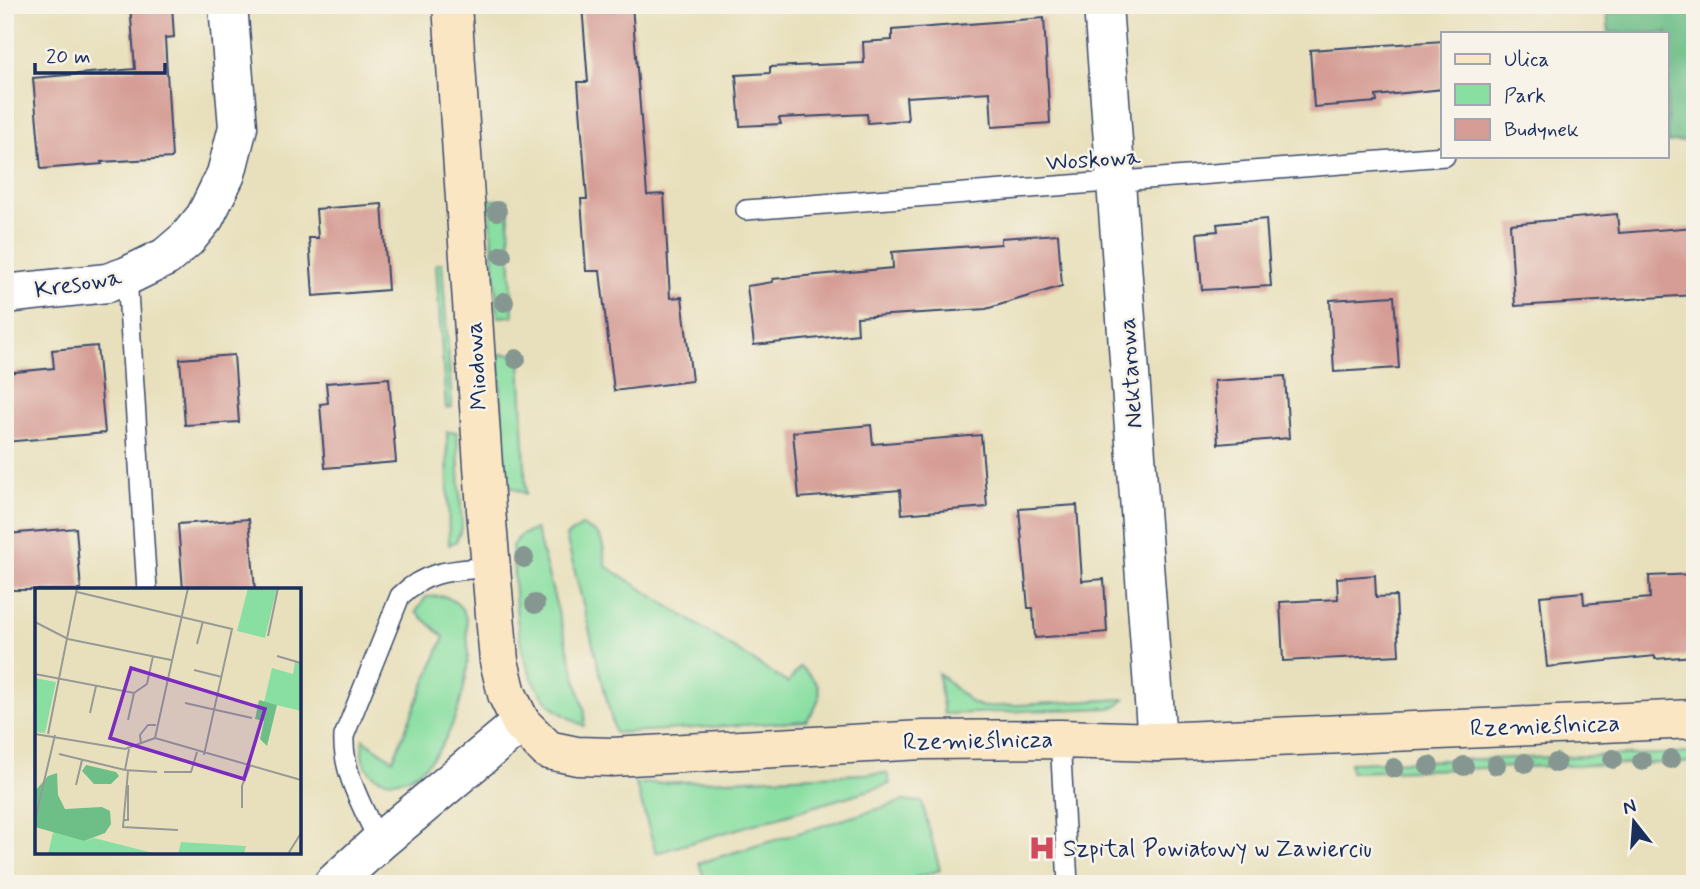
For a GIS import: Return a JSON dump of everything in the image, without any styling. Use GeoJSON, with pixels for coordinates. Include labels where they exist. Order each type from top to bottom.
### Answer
{"type":"FeatureCollection","features":[{"type":"Feature","properties":{"kind":"street","name":"Kresowa"},"geometry":{"type":"LineString","coordinates":[[5,294],[107,283],[127,276],[166,257],[187,239],[205,217],[226,173],[238,127],[228,5]]}},
{"type":"Feature","properties":{"kind":"street","name":"Miodowa"},"geometry":{"type":"LineString","coordinates":[[452,5],[490,567],[499,661],[507,694],[521,723]]}},
{"type":"Feature","properties":{"kind":"street","name":"Nektarowa"},"geometry":{"type":"LineString","coordinates":[[1103,5],[1157,741]]}},
{"type":"Feature","properties":{"kind":"street","name":"Rzemieślnicza"},"geometry":{"type":"LineString","coordinates":[[521,723],[548,750],[577,756],[626,757],[923,740],[1157,741],[1695,719]]}},
{"type":"Feature","properties":{"kind":"street"},"geometry":{"type":"LineString","coordinates":[[333,884],[521,723]]}},
{"type":"Feature","properties":{"kind":"lane","name":"Woskowa"},"geometry":{"type":"LineString","coordinates":[[746,211],[1441,156]]}},
{"type":"Feature","properties":{"kind":"lane"},"geometry":{"type":"LineString","coordinates":[[127,276],[147,588]]}},
{"type":"Feature","properties":{"kind":"lane"},"geometry":{"type":"LineString","coordinates":[[379,842],[347,771],[344,736],[400,596],[415,582],[440,572],[490,567]]}},
{"type":"Feature","properties":{"kind":"lane"},"geometry":{"type":"LineString","coordinates":[[1060,739],[1068,884]]}},
{"type":"Feature","properties":{"kind":"green space"},"geometry":{"type":"Polygon","coordinates":[[[1606,5],[1695,5],[1695,140],[1668,143],[1668,32],[1609,32],[1606,5]]]}},
{"type":"Feature","properties":{"kind":"green space"},"geometry":{"type":"Polygon","coordinates":[[[489,200],[508,200],[513,316],[498,317],[489,200]]]}},
{"type":"Feature","properties":{"kind":"green space"},"geometry":{"type":"Polygon","coordinates":[[[442,263],[452,407],[446,408],[436,264],[442,263]]]}},
{"type":"Feature","properties":{"kind":"green space"},"geometry":{"type":"Polygon","coordinates":[[[499,354],[520,354],[526,494],[511,487],[505,475],[499,354]]]}},
{"type":"Feature","properties":{"kind":"green space"},"geometry":{"type":"Polygon","coordinates":[[[447,432],[457,432],[462,528],[456,541],[449,545],[447,432]]]}},
{"type":"Feature","properties":{"kind":"green space"},"geometry":{"type":"Polygon","coordinates":[[[582,526],[590,529],[602,541],[606,566],[788,683],[800,667],[814,680],[819,692],[817,705],[806,721],[615,733],[566,536],[582,526]]]}},
{"type":"Feature","properties":{"kind":"green space"},"geometry":{"type":"Polygon","coordinates":[[[536,529],[585,713],[584,726],[552,706],[539,690],[529,671],[518,631],[512,546],[521,535],[536,529]]]}},
{"type":"Feature","properties":{"kind":"green space"},"geometry":{"type":"Polygon","coordinates":[[[444,596],[460,607],[466,620],[467,668],[453,723],[445,739],[424,767],[399,780],[382,779],[368,769],[363,760],[363,739],[393,760],[444,637],[416,612],[426,597],[444,596]]]}},
{"type":"Feature","properties":{"kind":"green space"},"geometry":{"type":"Polygon","coordinates":[[[938,673],[972,703],[983,707],[1125,699],[1110,708],[944,714],[938,673]]]}},
{"type":"Feature","properties":{"kind":"green space"},"geometry":{"type":"Polygon","coordinates":[[[1695,753],[1695,762],[1351,772],[1350,763],[1695,753]]]}},
{"type":"Feature","properties":{"kind":"green space"},"geometry":{"type":"Polygon","coordinates":[[[887,773],[890,784],[656,853],[636,784],[887,773]]]}},
{"type":"Feature","properties":{"kind":"green space"},"geometry":{"type":"Polygon","coordinates":[[[904,801],[922,802],[940,870],[895,884],[706,884],[699,863],[904,801]]]}},
{"type":"Feature","properties":{"kind":"building"},"geometry":{"type":"Polygon","coordinates":[[[130,5],[172,5],[174,37],[165,38],[172,158],[41,169],[33,78],[135,69],[130,5]]]}},
{"type":"Feature","properties":{"kind":"building"},"geometry":{"type":"Polygon","coordinates":[[[582,5],[632,5],[647,195],[664,194],[670,298],[682,297],[692,381],[614,391],[600,271],[586,271],[581,199],[587,199],[578,82],[588,82],[582,5]]]}},
{"type":"Feature","properties":{"kind":"building"},"geometry":{"type":"Polygon","coordinates":[[[1044,18],[1050,123],[992,127],[990,92],[906,97],[908,120],[868,123],[867,114],[779,118],[781,124],[740,126],[736,75],[770,73],[770,67],[864,63],[863,42],[892,40],[892,30],[1044,18]]]}},
{"type":"Feature","properties":{"kind":"building"},"geometry":{"type":"Polygon","coordinates":[[[1441,41],[1441,89],[1376,96],[1377,102],[1314,107],[1310,50],[1441,41]]]}},
{"type":"Feature","properties":{"kind":"building"},"geometry":{"type":"Polygon","coordinates":[[[382,204],[388,290],[313,296],[309,238],[318,238],[316,209],[382,204]]]}},
{"type":"Feature","properties":{"kind":"building"},"geometry":{"type":"Polygon","coordinates":[[[1617,214],[1619,233],[1695,227],[1695,295],[1515,306],[1510,224],[1617,214]]]}},
{"type":"Feature","properties":{"kind":"building"},"geometry":{"type":"Polygon","coordinates":[[[1266,219],[1271,286],[1202,290],[1197,233],[1218,231],[1217,224],[1266,219]]]}},
{"type":"Feature","properties":{"kind":"building"},"geometry":{"type":"Polygon","coordinates":[[[1058,234],[1062,286],[986,309],[857,317],[858,334],[754,345],[747,286],[773,282],[773,279],[893,268],[892,252],[1001,244],[1001,238],[1058,234]]]}},
{"type":"Feature","properties":{"kind":"building"},"geometry":{"type":"Polygon","coordinates":[[[1394,296],[1399,368],[1334,372],[1330,300],[1394,296]]]}},
{"type":"Feature","properties":{"kind":"building"},"geometry":{"type":"Polygon","coordinates":[[[97,346],[105,433],[5,442],[5,373],[54,368],[52,350],[97,346]]]}},
{"type":"Feature","properties":{"kind":"building"},"geometry":{"type":"Polygon","coordinates":[[[234,355],[239,422],[185,425],[180,359],[234,355]]]}},
{"type":"Feature","properties":{"kind":"building"},"geometry":{"type":"Polygon","coordinates":[[[1285,376],[1289,438],[1218,444],[1214,381],[1285,376]]]}},
{"type":"Feature","properties":{"kind":"building"},"geometry":{"type":"Polygon","coordinates":[[[389,378],[396,462],[325,468],[320,404],[328,403],[326,383],[389,378]]]}},
{"type":"Feature","properties":{"kind":"building"},"geometry":{"type":"Polygon","coordinates":[[[871,425],[873,444],[981,435],[987,507],[902,514],[900,490],[799,498],[793,432],[871,425]]]}},
{"type":"Feature","properties":{"kind":"building"},"geometry":{"type":"Polygon","coordinates":[[[1077,505],[1082,581],[1104,579],[1107,632],[1035,638],[1033,608],[1028,608],[1019,509],[1077,505]]]}},
{"type":"Feature","properties":{"kind":"building"},"geometry":{"type":"Polygon","coordinates":[[[249,519],[255,588],[183,588],[178,524],[249,519]]]}},
{"type":"Feature","properties":{"kind":"building"},"geometry":{"type":"Polygon","coordinates":[[[76,528],[81,588],[12,590],[7,534],[76,528]]]}},
{"type":"Feature","properties":{"kind":"building"},"geometry":{"type":"Polygon","coordinates":[[[1695,574],[1695,656],[1655,659],[1655,656],[1547,667],[1540,596],[1583,592],[1584,604],[1650,598],[1649,576],[1695,574]]]}},
{"type":"Feature","properties":{"kind":"building"},"geometry":{"type":"Polygon","coordinates":[[[1375,575],[1376,597],[1396,596],[1399,655],[1283,661],[1280,602],[1338,599],[1337,578],[1375,575]]]}},
{"type":"Feature","properties":{"kind":"place","name":"Szpital Powiatowy w Zawierciu"},"geometry":{"type":"Point","coordinates":[1042,848]}}]}
